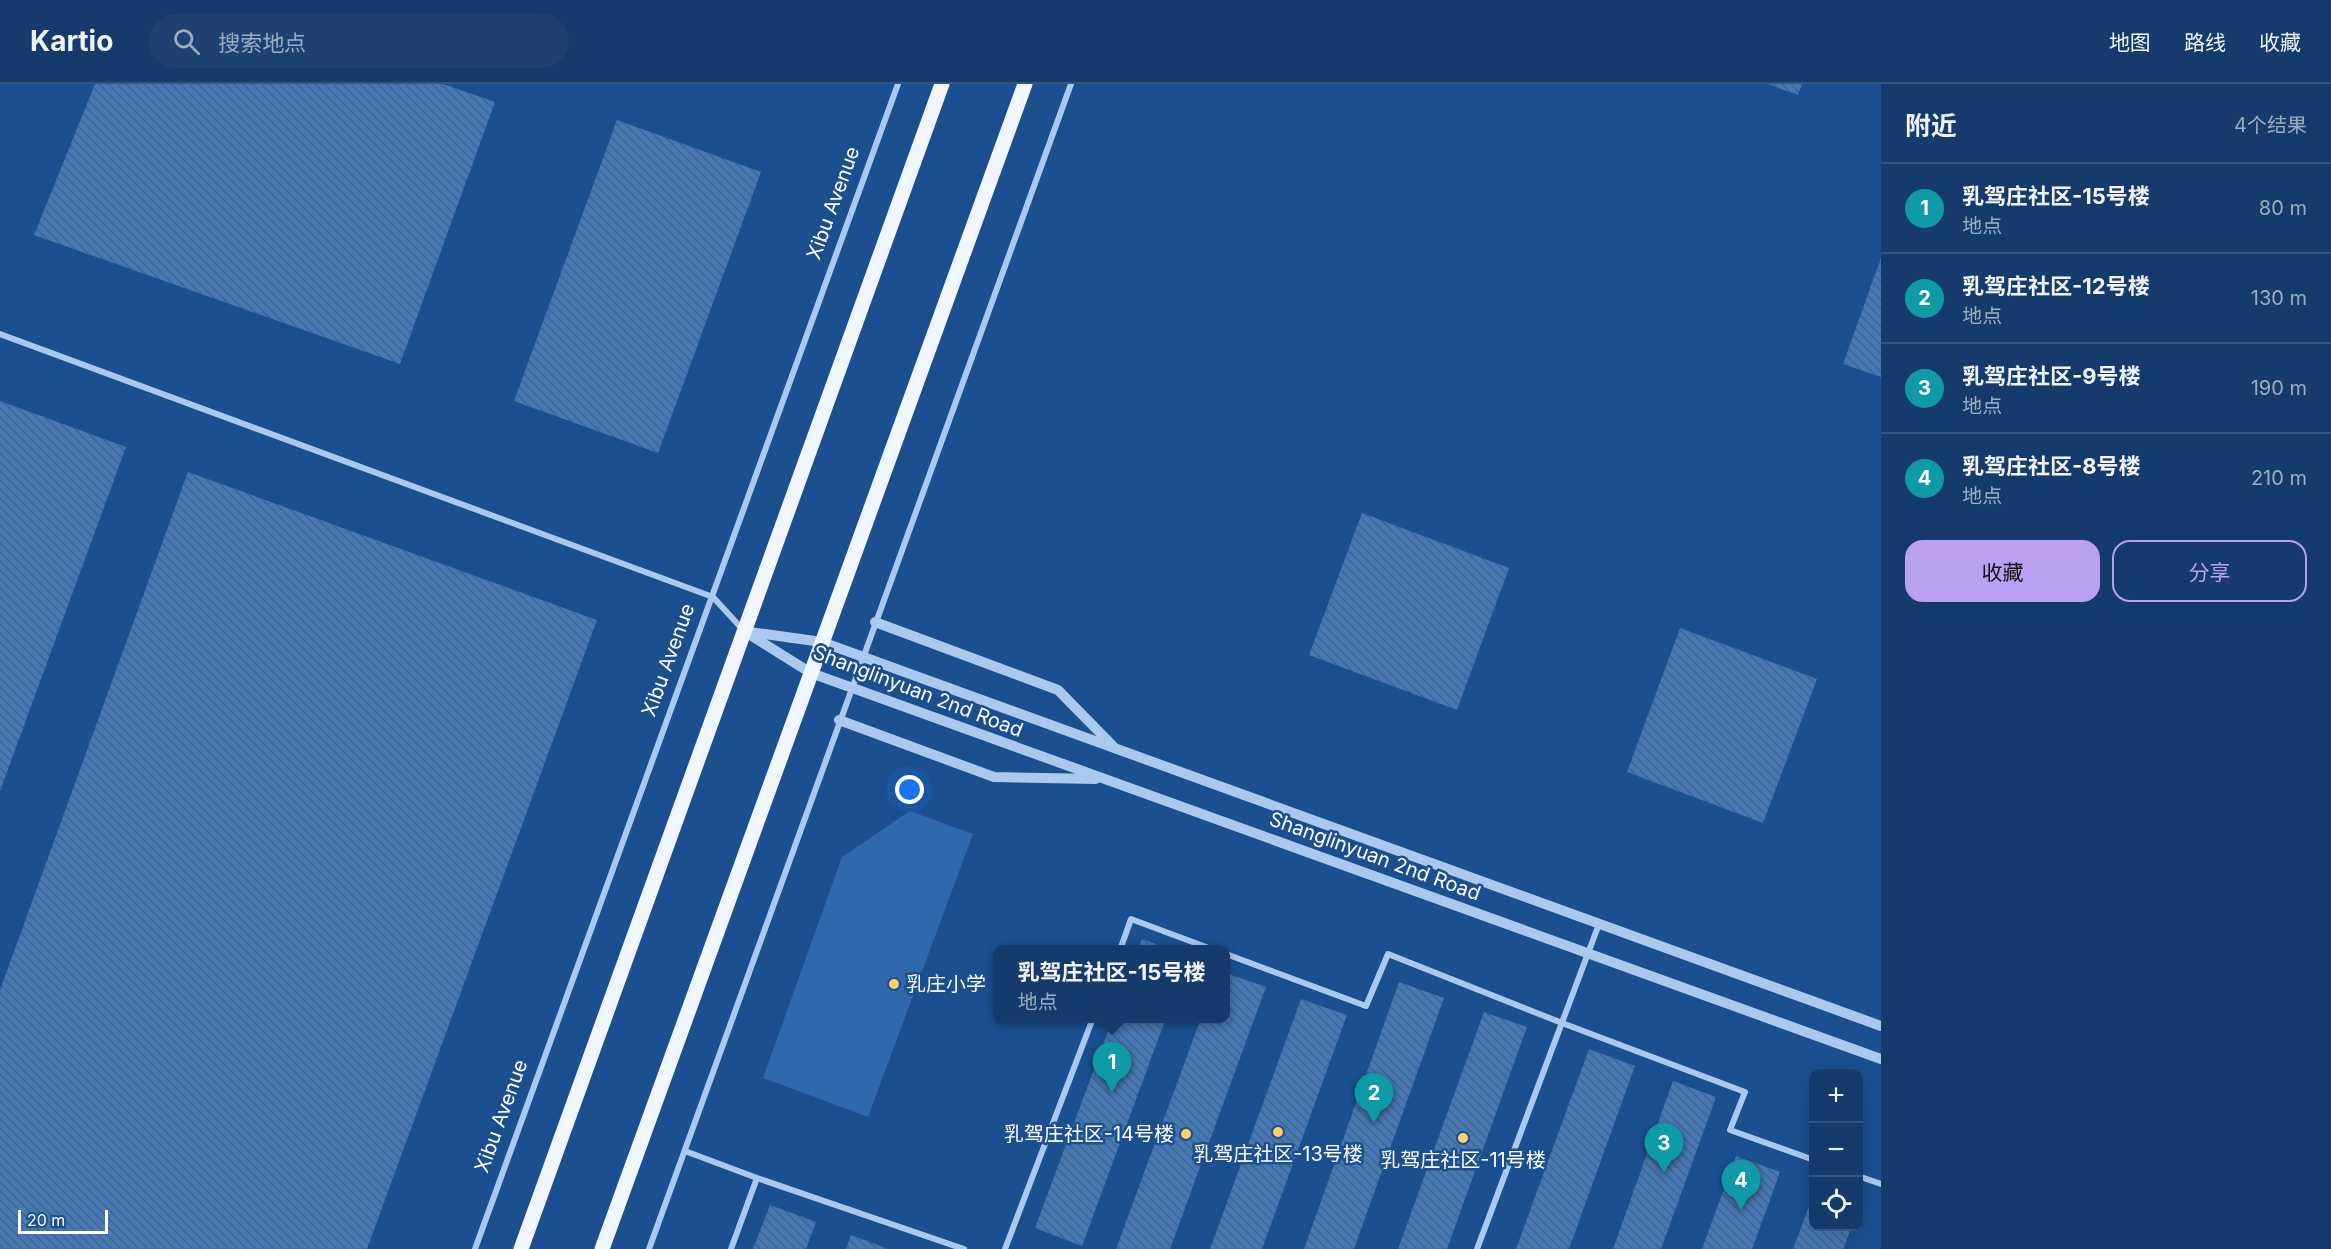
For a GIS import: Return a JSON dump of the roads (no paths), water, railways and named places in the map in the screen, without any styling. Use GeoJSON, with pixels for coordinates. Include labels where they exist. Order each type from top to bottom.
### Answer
{"type":"FeatureCollection","features":[{"type":"Feature","properties":{"kind":"main road"},"geometry":{"type":"LineString","coordinates":[[521,1249],[942,84]]}},
{"type":"Feature","properties":{"kind":"main road"},"geometry":{"type":"LineString","coordinates":[[602,1249],[1025,84]]}},
{"type":"Feature","properties":{"kind":"street","name":"Xibu Avenue"},"geometry":{"type":"LineString","coordinates":[[475,1249],[898,84]]}},
{"type":"Feature","properties":{"kind":"street"},"geometry":{"type":"LineString","coordinates":[[649,1249],[1071,84]]}},
{"type":"Feature","properties":{"kind":"street"},"geometry":{"type":"LineString","coordinates":[[0,334],[713,597],[744,631]]}},
{"type":"Feature","properties":{"kind":"street"},"geometry":{"type":"LineString","coordinates":[[875,622],[1058,690],[1115,749]]}},
{"type":"Feature","properties":{"kind":"street","name":"Shanglinyuan 2nd Road"},"geometry":{"type":"LineString","coordinates":[[744,631],[822,642],[1881,1026]]}},
{"type":"Feature","properties":{"kind":"street","name":"Shanglinyuan 2nd Road"},"geometry":{"type":"LineString","coordinates":[[744,631],[811,673],[1881,1059]]}},
{"type":"Feature","properties":{"kind":"street"},"geometry":{"type":"LineString","coordinates":[[839,720],[994,777],[1107,779]]}},
{"type":"Feature","properties":{"kind":"street"},"geometry":{"type":"LineString","coordinates":[[1122,945],[1131,919],[1201,945]]}},
{"type":"Feature","properties":{"kind":"street"},"geometry":{"type":"LineString","coordinates":[[1477,1249],[1599,924]]}},
{"type":"Feature","properties":{"kind":"street"},"geometry":{"type":"LineString","coordinates":[[1230,955],[1366,1006],[1388,954],[1745,1092],[1730,1130],[1809,1158]]}},
{"type":"Feature","properties":{"kind":"street"},"geometry":{"type":"LineString","coordinates":[[1005,1249],[1091,1023]]}},
{"type":"Feature","properties":{"kind":"street"},"geometry":{"type":"LineString","coordinates":[[685,1151],[964,1249]]}},
{"type":"Feature","properties":{"kind":"street"},"geometry":{"type":"LineString","coordinates":[[1861,1177],[1881,1184]]}},
{"type":"Feature","properties":{"kind":"street"},"geometry":{"type":"LineString","coordinates":[[731,1249],[757,1178]]}},
{"type":"Feature","properties":{"kind":"place","name":"乳庄小学"},"geometry":{"type":"Point","coordinates":[894,984]}},
{"type":"Feature","properties":{"kind":"place","name":"乳驾庄社区-15号楼"},"geometry":{"type":"Point","coordinates":[1112,1092]}},
{"type":"Feature","properties":{"kind":"place","name":"乳驾庄社区-12号楼"},"geometry":{"type":"Point","coordinates":[1374,1123]}},
{"type":"Feature","properties":{"kind":"place","name":"乳驾庄社区-13号楼"},"geometry":{"type":"Point","coordinates":[1278,1132]}},
{"type":"Feature","properties":{"kind":"place","name":"乳驾庄社区-14号楼"},"geometry":{"type":"Point","coordinates":[1186,1134]}},
{"type":"Feature","properties":{"kind":"place","name":"乳驾庄社区-11号楼"},"geometry":{"type":"Point","coordinates":[1463,1138]}},
{"type":"Feature","properties":{"kind":"place","name":"乳驾庄社区-9号楼"},"geometry":{"type":"Point","coordinates":[1664,1173]}},
{"type":"Feature","properties":{"kind":"place","name":"乳驾庄社区-8号楼"},"geometry":{"type":"Point","coordinates":[1741,1210]}}]}
